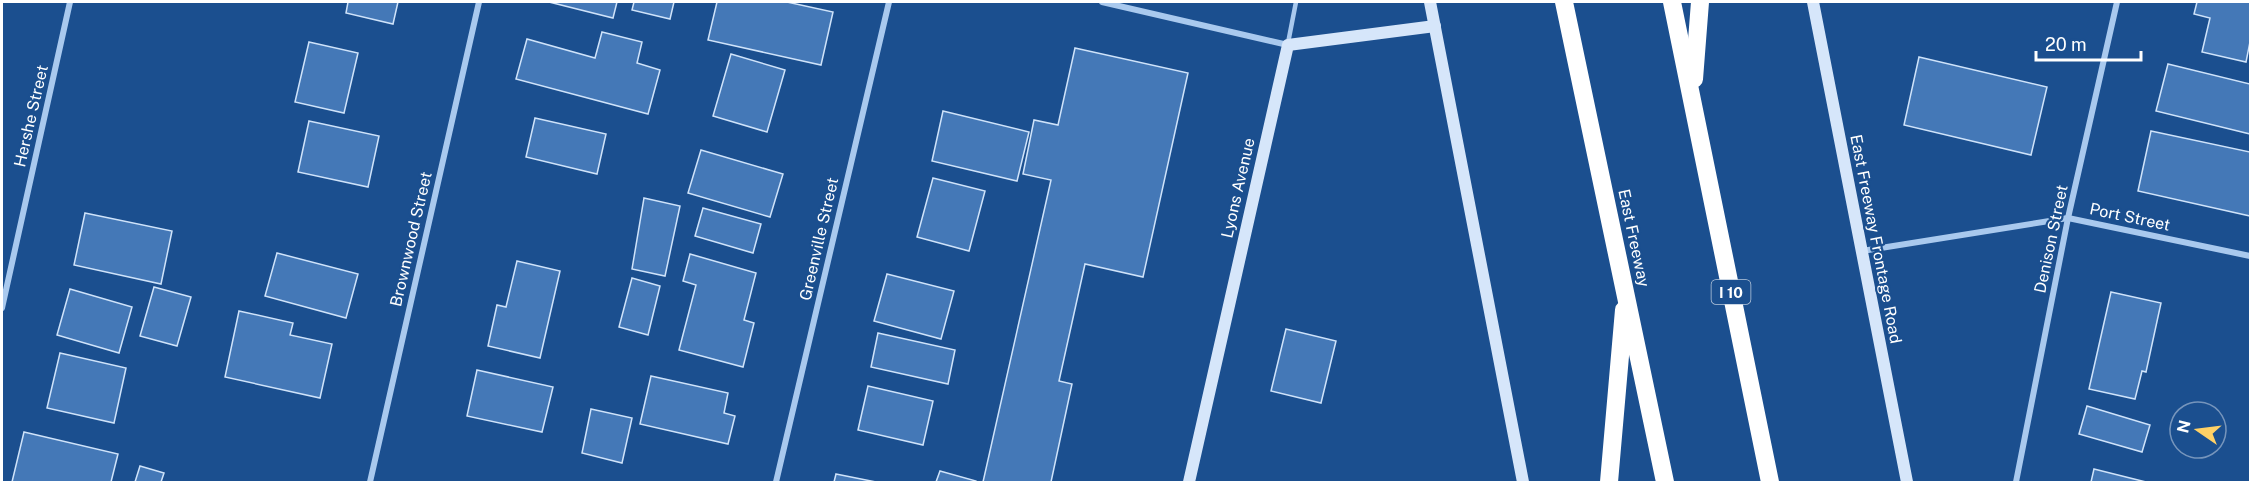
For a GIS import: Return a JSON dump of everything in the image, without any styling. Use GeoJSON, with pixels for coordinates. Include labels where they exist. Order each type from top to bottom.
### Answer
{"type":"FeatureCollection","features":[{"type":"Feature","properties":{"kind":"highway","name":"East Freeway"},"geometry":{"type":"LineString","coordinates":[[1564,2],[1665,483]]}},
{"type":"Feature","properties":{"kind":"highway","name":"I 10"},"geometry":{"type":"LineString","coordinates":[[1672,2],[1770,483]]}},
{"type":"Feature","properties":{"kind":"highway"},"geometry":{"type":"LineString","coordinates":[[1692,101],[1700,2]]}},
{"type":"Feature","properties":{"kind":"highway"},"geometry":{"type":"LineString","coordinates":[[1609,483],[1626,290]]}},
{"type":"Feature","properties":{"kind":"main road"},"geometry":{"type":"LineString","coordinates":[[1430,2],[1523,483]]}},
{"type":"Feature","properties":{"kind":"main road","name":"East Freeway Frontage Road"},"geometry":{"type":"LineString","coordinates":[[1813,2],[1907,483]]}},
{"type":"Feature","properties":{"kind":"main road"},"geometry":{"type":"LineString","coordinates":[[1288,45],[1435,26]]}},
{"type":"Feature","properties":{"kind":"main road","name":"Lyons Avenue"},"geometry":{"type":"LineString","coordinates":[[1189,483],[1288,45]]}},
{"type":"Feature","properties":{"kind":"street","name":"Hershe Street"},"geometry":{"type":"LineString","coordinates":[[2,308],[70,2]]}},
{"type":"Feature","properties":{"kind":"street","name":"Brownwood Street"},"geometry":{"type":"LineString","coordinates":[[370,483],[479,2]]}},
{"type":"Feature","properties":{"kind":"street","name":"Greenville Street"},"geometry":{"type":"LineString","coordinates":[[776,483],[889,2]]}},
{"type":"Feature","properties":{"kind":"street"},"geometry":{"type":"LineString","coordinates":[[1102,2],[1288,45]]}},
{"type":"Feature","properties":{"kind":"street","name":"Denison Street"},"geometry":{"type":"LineString","coordinates":[[2016,483],[2068,218],[2117,2]]}},
{"type":"Feature","properties":{"kind":"street","name":"Port Street"},"geometry":{"type":"LineString","coordinates":[[1862,251],[2068,218],[2250,256]]}},
{"type":"Feature","properties":{"kind":"lane"},"geometry":{"type":"LineString","coordinates":[[1288,45],[1296,2]]}},
{"type":"Feature","properties":{"kind":"building"},"geometry":{"type":"Polygon","coordinates":[[[348,2],[398,2],[393,24],[346,13],[348,2]]]}},
{"type":"Feature","properties":{"kind":"building"},"geometry":{"type":"Polygon","coordinates":[[[549,2],[617,2],[613,18],[549,2]]]}},
{"type":"Feature","properties":{"kind":"building"},"geometry":{"type":"Polygon","coordinates":[[[634,2],[674,2],[670,19],[632,10],[634,2]]]}},
{"type":"Feature","properties":{"kind":"building"},"geometry":{"type":"Polygon","coordinates":[[[717,2],[787,2],[833,12],[821,65],[708,40],[717,2]]]}},
{"type":"Feature","properties":{"kind":"building"},"geometry":{"type":"Polygon","coordinates":[[[2197,2],[2250,2],[2250,42],[2246,62],[2202,52],[2210,18],[2194,14],[2197,2]]]}},
{"type":"Feature","properties":{"kind":"building"},"geometry":{"type":"Polygon","coordinates":[[[602,32],[642,42],[637,63],[660,70],[648,114],[516,79],[527,39],[595,58],[602,32]]]}},
{"type":"Feature","properties":{"kind":"building"},"geometry":{"type":"Polygon","coordinates":[[[309,42],[358,53],[344,113],[295,102],[309,42]]]}},
{"type":"Feature","properties":{"kind":"building"},"geometry":{"type":"Polygon","coordinates":[[[1075,48],[1188,73],[1143,277],[1085,264],[1059,381],[1072,384],[1051,482],[983,482],[1051,180],[1023,174],[1034,120],[1058,125],[1075,48]]]}},
{"type":"Feature","properties":{"kind":"building"},"geometry":{"type":"Polygon","coordinates":[[[731,54],[785,70],[767,132],[713,116],[731,54]]]}},
{"type":"Feature","properties":{"kind":"building"},"geometry":{"type":"Polygon","coordinates":[[[1919,57],[2047,87],[2031,155],[1904,125],[1919,57]]]}},
{"type":"Feature","properties":{"kind":"building"},"geometry":{"type":"Polygon","coordinates":[[[2168,64],[2250,84],[2250,134],[2156,111],[2168,64]]]}},
{"type":"Feature","properties":{"kind":"building"},"geometry":{"type":"Polygon","coordinates":[[[943,111],[1029,132],[1017,181],[932,161],[943,111]]]}},
{"type":"Feature","properties":{"kind":"building"},"geometry":{"type":"Polygon","coordinates":[[[535,118],[606,134],[597,174],[526,157],[535,118]]]}},
{"type":"Feature","properties":{"kind":"building"},"geometry":{"type":"Polygon","coordinates":[[[309,121],[379,136],[368,187],[298,172],[309,121]]]}},
{"type":"Feature","properties":{"kind":"building"},"geometry":{"type":"Polygon","coordinates":[[[2151,131],[2250,152],[2250,216],[2138,191],[2151,131]]]}},
{"type":"Feature","properties":{"kind":"building"},"geometry":{"type":"Polygon","coordinates":[[[701,150],[783,174],[770,217],[688,193],[701,150]]]}},
{"type":"Feature","properties":{"kind":"building"},"geometry":{"type":"Polygon","coordinates":[[[933,178],[985,191],[969,251],[917,237],[933,178]]]}},
{"type":"Feature","properties":{"kind":"building"},"geometry":{"type":"Polygon","coordinates":[[[644,198],[680,206],[665,276],[632,269],[644,198]]]}},
{"type":"Feature","properties":{"kind":"building"},"geometry":{"type":"Polygon","coordinates":[[[703,208],[761,224],[753,253],[695,236],[703,208]]]}},
{"type":"Feature","properties":{"kind":"building"},"geometry":{"type":"Polygon","coordinates":[[[85,213],[172,231],[161,284],[74,265],[85,213]]]}},
{"type":"Feature","properties":{"kind":"building"},"geometry":{"type":"Polygon","coordinates":[[[277,253],[358,274],[346,318],[265,296],[277,253]]]}},
{"type":"Feature","properties":{"kind":"building"},"geometry":{"type":"Polygon","coordinates":[[[690,254],[756,273],[744,320],[754,323],[743,367],[679,350],[696,285],[683,281],[690,254]]]}},
{"type":"Feature","properties":{"kind":"building"},"geometry":{"type":"Polygon","coordinates":[[[517,261],[560,271],[540,358],[488,346],[497,305],[506,307],[517,261]]]}},
{"type":"Feature","properties":{"kind":"building"},"geometry":{"type":"Polygon","coordinates":[[[887,274],[954,291],[941,339],[874,321],[887,274]]]}},
{"type":"Feature","properties":{"kind":"building"},"geometry":{"type":"Polygon","coordinates":[[[632,278],[660,286],[648,335],[619,327],[632,278]]]}},
{"type":"Feature","properties":{"kind":"building"},"geometry":{"type":"Polygon","coordinates":[[[154,287],[191,297],[177,346],[140,336],[154,287]]]}},
{"type":"Feature","properties":{"kind":"building"},"geometry":{"type":"Polygon","coordinates":[[[70,289],[132,307],[119,353],[57,335],[70,289]]]}},
{"type":"Feature","properties":{"kind":"building"},"geometry":{"type":"Polygon","coordinates":[[[2111,292],[2161,303],[2146,372],[2142,371],[2135,399],[2089,389],[2111,292]]]}},
{"type":"Feature","properties":{"kind":"building"},"geometry":{"type":"Polygon","coordinates":[[[239,311],[293,323],[290,335],[332,344],[320,398],[225,377],[239,311]]]}},
{"type":"Feature","properties":{"kind":"building"},"geometry":{"type":"Polygon","coordinates":[[[1286,329],[1336,341],[1321,403],[1271,391],[1286,329]]]}},
{"type":"Feature","properties":{"kind":"building"},"geometry":{"type":"Polygon","coordinates":[[[878,333],[955,350],[948,384],[871,367],[878,333]]]}},
{"type":"Feature","properties":{"kind":"building"},"geometry":{"type":"Polygon","coordinates":[[[60,353],[126,368],[114,423],[47,408],[60,353]]]}},
{"type":"Feature","properties":{"kind":"building"},"geometry":{"type":"Polygon","coordinates":[[[477,370],[553,387],[542,432],[467,416],[477,370]]]}},
{"type":"Feature","properties":{"kind":"building"},"geometry":{"type":"Polygon","coordinates":[[[651,376],[728,393],[724,413],[735,416],[728,444],[640,424],[651,376]]]}},
{"type":"Feature","properties":{"kind":"building"},"geometry":{"type":"Polygon","coordinates":[[[868,386],[933,401],[923,445],[858,430],[868,386]]]}},
{"type":"Feature","properties":{"kind":"building"},"geometry":{"type":"Polygon","coordinates":[[[2087,406],[2150,425],[2142,452],[2079,434],[2087,406]]]}},
{"type":"Feature","properties":{"kind":"building"},"geometry":{"type":"Polygon","coordinates":[[[591,409],[632,418],[622,463],[582,453],[591,409]]]}},
{"type":"Feature","properties":{"kind":"building"},"geometry":{"type":"Polygon","coordinates":[[[24,432],[118,454],[111,482],[12,482],[24,432]]]}},
{"type":"Feature","properties":{"kind":"building"},"geometry":{"type":"Polygon","coordinates":[[[140,466],[164,473],[161,482],[135,482],[140,466]]]}},
{"type":"Feature","properties":{"kind":"building"},"geometry":{"type":"Polygon","coordinates":[[[2094,469],[2146,482],[2091,482],[2094,469]]]}},
{"type":"Feature","properties":{"kind":"building"},"geometry":{"type":"Polygon","coordinates":[[[940,471],[976,481],[976,482],[936,482],[940,471]]]}},
{"type":"Feature","properties":{"kind":"building"},"geometry":{"type":"Polygon","coordinates":[[[836,474],[876,482],[834,482],[836,474]]]}}]}
